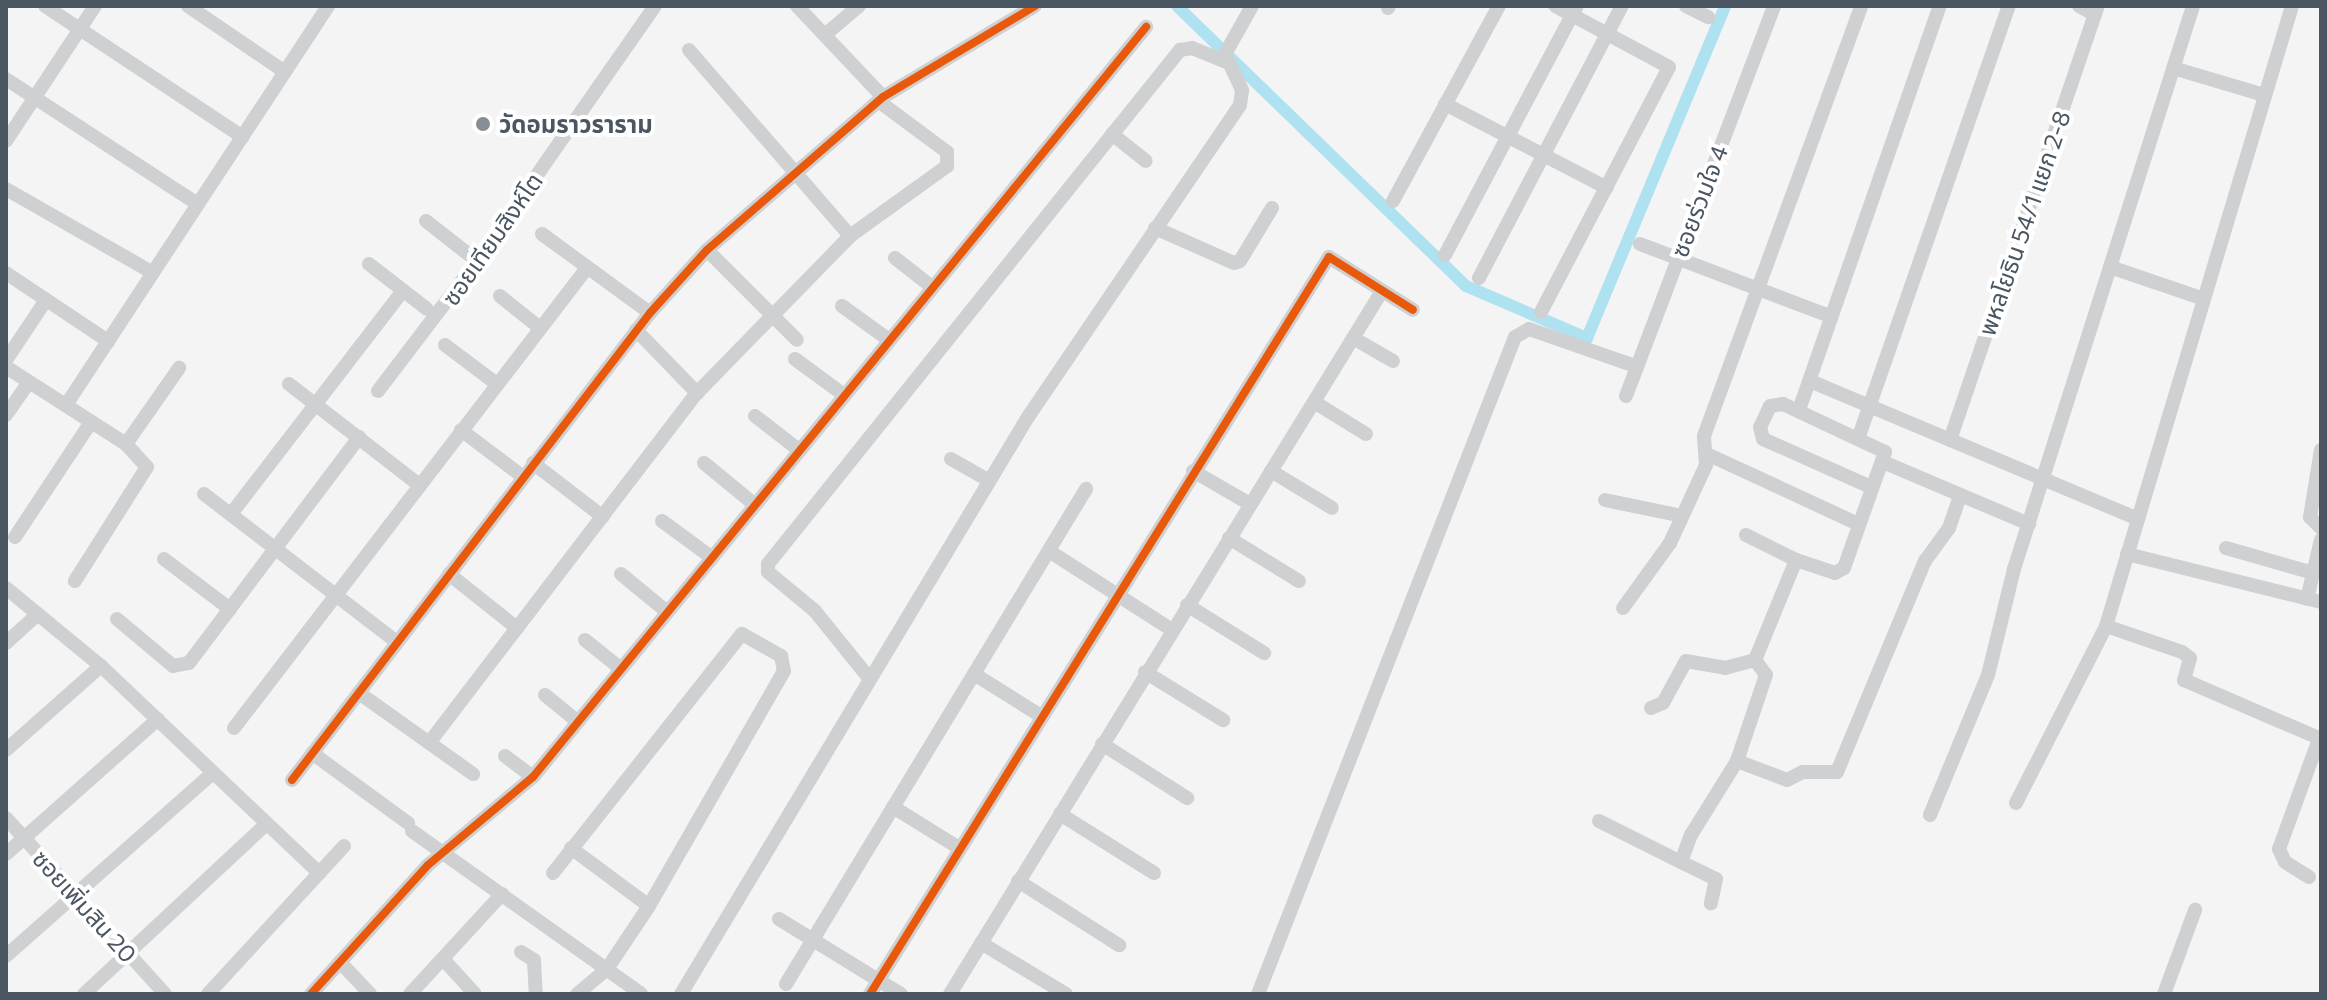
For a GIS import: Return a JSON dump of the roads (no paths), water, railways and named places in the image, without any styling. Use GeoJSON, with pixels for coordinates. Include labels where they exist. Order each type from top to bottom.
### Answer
{"type":"FeatureCollection","features":[{"type":"Feature","properties":{"kind":"street"},"geometry":{"type":"LineString","coordinates":[[45,6],[243,137]]}},
{"type":"Feature","properties":{"kind":"street"},"geometry":{"type":"LineString","coordinates":[[6,141],[95,6]]}},
{"type":"Feature","properties":{"kind":"street"},"geometry":{"type":"LineString","coordinates":[[188,6],[285,72]]}},
{"type":"Feature","properties":{"kind":"street"},"geometry":{"type":"LineString","coordinates":[[70,399],[328,6]]}},
{"type":"Feature","properties":{"kind":"street","name":"ซอยเทียมสิงห์โต"},"geometry":{"type":"LineString","coordinates":[[378,391],[477,261],[655,6]]}},
{"type":"Feature","properties":{"kind":"street"},"geometry":{"type":"LineString","coordinates":[[429,743],[697,393],[850,236],[950,161],[947,152],[882,100],[827,33],[797,6]]}},
{"type":"Feature","properties":{"kind":"street"},"geometry":{"type":"LineString","coordinates":[[827,33],[859,6]]}},
{"type":"Feature","properties":{"kind":"street"},"geometry":{"type":"LineString","coordinates":[[292,780],[636,330],[707,250],[882,100],[1035,6]]}},
{"type":"Feature","properties":{"kind":"street"},"geometry":{"type":"LineString","coordinates":[[681,994],[988,480],[1243,98],[1227,54],[1252,6]]}},
{"type":"Feature","properties":{"kind":"street"},"geometry":{"type":"LineString","coordinates":[[1393,201],[1499,6]]}},
{"type":"Feature","properties":{"kind":"street"},"geometry":{"type":"LineString","coordinates":[[1541,312],[1668,72],[1667,64],[1607,34],[1574,11],[1555,6]]}},
{"type":"Feature","properties":{"kind":"street"},"geometry":{"type":"LineString","coordinates":[[1479,278],[1622,6]]}},
{"type":"Feature","properties":{"kind":"street"},"geometry":{"type":"LineString","coordinates":[[1686,6],[1708,17]]}},
{"type":"Feature","properties":{"kind":"street","name":"ซอยร่วมใจ 4"},"geometry":{"type":"LineString","coordinates":[[1626,396],[1774,6]]}},
{"type":"Feature","properties":{"kind":"street"},"geometry":{"type":"LineString","coordinates":[[1623,608],[1682,516],[1709,455],[1704,436],[1861,6]]}},
{"type":"Feature","properties":{"kind":"street"},"geometry":{"type":"LineString","coordinates":[[1799,410],[1940,6]]}},
{"type":"Feature","properties":{"kind":"street"},"geometry":{"type":"LineString","coordinates":[[1859,436],[1872,407],[2009,6]]}},
{"type":"Feature","properties":{"kind":"street"},"geometry":{"type":"LineString","coordinates":[[2079,6],[2097,10]]}},
{"type":"Feature","properties":{"kind":"street"},"geometry":{"type":"LineString","coordinates":[[1930,815],[1988,675],[2029,524],[2193,6]]}},
{"type":"Feature","properties":{"kind":"street"},"geometry":{"type":"LineString","coordinates":[[2016,803],[2106,626],[2292,6]]}},
{"type":"Feature","properties":{"kind":"street","name":"พหลโยธิน 54/1 แยก 2-8"},"geometry":{"type":"LineString","coordinates":[[1950,440],[2097,10]]}},
{"type":"Feature","properties":{"kind":"street"},"geometry":{"type":"LineString","coordinates":[[1445,255],[1574,11]]}},
{"type":"Feature","properties":{"kind":"street"},"geometry":{"type":"LineString","coordinates":[[311,994],[442,853],[533,777],[1146,27]]}},
{"type":"Feature","properties":{"kind":"street"},"geometry":{"type":"LineString","coordinates":[[869,678],[815,611],[768,572],[768,564],[1180,50],[1192,48],[1227,54]]}},
{"type":"Feature","properties":{"kind":"street"},"geometry":{"type":"LineString","coordinates":[[689,50],[797,170],[850,236]]}},
{"type":"Feature","properties":{"kind":"street"},"geometry":{"type":"LineString","coordinates":[[2173,68],[2264,95]]}},
{"type":"Feature","properties":{"kind":"street"},"geometry":{"type":"LineString","coordinates":[[6,79],[198,204]]}},
{"type":"Feature","properties":{"kind":"street"},"geometry":{"type":"LineString","coordinates":[[1445,104],[1607,188]]}},
{"type":"Feature","properties":{"kind":"street"},"geometry":{"type":"LineString","coordinates":[[1112,134],[1146,161]]}},
{"type":"Feature","properties":{"kind":"street"},"geometry":{"type":"LineString","coordinates":[[6,189],[153,273]]}},
{"type":"Feature","properties":{"kind":"street"},"geometry":{"type":"LineString","coordinates":[[1155,228],[1234,263],[1240,261],[1272,208]]}},
{"type":"Feature","properties":{"kind":"street"},"geometry":{"type":"LineString","coordinates":[[426,221],[477,261]]}},
{"type":"Feature","properties":{"kind":"street"},"geometry":{"type":"LineString","coordinates":[[542,234],[650,313]]}},
{"type":"Feature","properties":{"kind":"street"},"geometry":{"type":"LineString","coordinates":[[1640,244],[1832,317]]}},
{"type":"Feature","properties":{"kind":"street"},"geometry":{"type":"LineString","coordinates":[[707,250],[775,314],[797,340]]}},
{"type":"Feature","properties":{"kind":"street"},"geometry":{"type":"LineString","coordinates":[[870,994],[1115,593],[1329,257],[1413,310]]}},
{"type":"Feature","properties":{"kind":"street"},"geometry":{"type":"LineString","coordinates":[[895,258],[932,287]]}},
{"type":"Feature","properties":{"kind":"street"},"geometry":{"type":"LineString","coordinates":[[369,264],[427,309]]}},
{"type":"Feature","properties":{"kind":"street"},"geometry":{"type":"LineString","coordinates":[[2110,267],[2204,299]]}},
{"type":"Feature","properties":{"kind":"street"},"geometry":{"type":"LineString","coordinates":[[234,728],[418,484],[587,268]]}},
{"type":"Feature","properties":{"kind":"street"},"geometry":{"type":"LineString","coordinates":[[6,273],[108,341]]}},
{"type":"Feature","properties":{"kind":"street"},"geometry":{"type":"LineString","coordinates":[[231,514],[403,291]]}},
{"type":"Feature","properties":{"kind":"street"},"geometry":{"type":"LineString","coordinates":[[950,994],[1145,672],[1382,291]]}},
{"type":"Feature","properties":{"kind":"street"},"geometry":{"type":"LineString","coordinates":[[500,296],[540,328]]}},
{"type":"Feature","properties":{"kind":"street"},"geometry":{"type":"LineString","coordinates":[[6,360],[46,300]]}},
{"type":"Feature","properties":{"kind":"street"},"geometry":{"type":"LineString","coordinates":[[842,306],[889,340]]}},
{"type":"Feature","properties":{"kind":"street"},"geometry":{"type":"LineString","coordinates":[[1258,994],[1515,337],[1529,329],[1635,366]]}},
{"type":"Feature","properties":{"kind":"street"},"geometry":{"type":"LineString","coordinates":[[636,330],[697,393]]}},
{"type":"Feature","properties":{"kind":"street"},"geometry":{"type":"LineString","coordinates":[[1353,338],[1393,361]]}},
{"type":"Feature","properties":{"kind":"street"},"geometry":{"type":"LineString","coordinates":[[445,345],[497,384]]}},
{"type":"Feature","properties":{"kind":"street"},"geometry":{"type":"LineString","coordinates":[[795,359],[844,395]]}},
{"type":"Feature","properties":{"kind":"street"},"geometry":{"type":"LineString","coordinates":[[6,367],[142,457],[146,474],[75,581]]}},
{"type":"Feature","properties":{"kind":"street"},"geometry":{"type":"LineString","coordinates":[[126,444],[179,368]]}},
{"type":"Feature","properties":{"kind":"street"},"geometry":{"type":"LineString","coordinates":[[1810,381],[2138,519]]}},
{"type":"Feature","properties":{"kind":"street"},"geometry":{"type":"LineString","coordinates":[[6,415],[29,382]]}},
{"type":"Feature","properties":{"kind":"street"},"geometry":{"type":"LineString","coordinates":[[289,384],[418,484]]}},
{"type":"Feature","properties":{"kind":"street"},"geometry":{"type":"LineString","coordinates":[[1314,402],[1366,434]]}},
{"type":"Feature","properties":{"kind":"street"},"geometry":{"type":"LineString","coordinates":[[1746,535],[1796,560],[1841,573],[1883,462],[1882,448],[1799,410],[1773,403],[1760,435],[1871,487]]}},
{"type":"Feature","properties":{"kind":"street"},"geometry":{"type":"LineString","coordinates":[[755,416],[799,450]]}},
{"type":"Feature","properties":{"kind":"street"},"geometry":{"type":"LineString","coordinates":[[15,537],[91,422]]}},
{"type":"Feature","properties":{"kind":"street"},"geometry":{"type":"LineString","coordinates":[[461,430],[522,476]]}},
{"type":"Feature","properties":{"kind":"street"},"geometry":{"type":"LineString","coordinates":[[117,619],[181,668],[230,609],[359,437]]}},
{"type":"Feature","properties":{"kind":"street"},"geometry":{"type":"LineString","coordinates":[[2321,450],[2310,517],[2321,528]]}},
{"type":"Feature","properties":{"kind":"street"},"geometry":{"type":"LineString","coordinates":[[1709,455],[1858,524]]}},
{"type":"Feature","properties":{"kind":"street"},"geometry":{"type":"LineString","coordinates":[[951,459],[988,480]]}},
{"type":"Feature","properties":{"kind":"street"},"geometry":{"type":"LineString","coordinates":[[1883,462],[2029,524]]}},
{"type":"Feature","properties":{"kind":"street"},"geometry":{"type":"LineString","coordinates":[[533,463],[603,517]]}},
{"type":"Feature","properties":{"kind":"street"},"geometry":{"type":"LineString","coordinates":[[704,463],[754,504]]}},
{"type":"Feature","properties":{"kind":"street"},"geometry":{"type":"LineString","coordinates":[[1193,471],[1250,504]]}},
{"type":"Feature","properties":{"kind":"street"},"geometry":{"type":"LineString","coordinates":[[1271,471],[1332,508]]}},
{"type":"Feature","properties":{"kind":"street"},"geometry":{"type":"LineString","coordinates":[[786,984],[1086,489]]}},
{"type":"Feature","properties":{"kind":"street"},"geometry":{"type":"LineString","coordinates":[[204,494],[397,642]]}},
{"type":"Feature","properties":{"kind":"street"},"geometry":{"type":"LineString","coordinates":[[1737,761],[1787,780],[1803,772],[1837,772],[1925,561],[1949,528],[1960,496]]}},
{"type":"Feature","properties":{"kind":"street"},"geometry":{"type":"LineString","coordinates":[[1605,500],[1682,516]]}},
{"type":"Feature","properties":{"kind":"street"},"geometry":{"type":"LineString","coordinates":[[662,521],[711,557]]}},
{"type":"Feature","properties":{"kind":"street"},"geometry":{"type":"LineString","coordinates":[[1229,538],[1299,581]]}},
{"type":"Feature","properties":{"kind":"street"},"geometry":{"type":"LineString","coordinates":[[2127,554],[2314,600],[2313,573],[2321,540]]}},
{"type":"Feature","properties":{"kind":"street"},"geometry":{"type":"LineString","coordinates":[[2226,548],[2313,573]]}},
{"type":"Feature","properties":{"kind":"street"},"geometry":{"type":"LineString","coordinates":[[1049,551],[1172,630]]}},
{"type":"Feature","properties":{"kind":"street"},"geometry":{"type":"LineString","coordinates":[[164,559],[230,609]]}},
{"type":"Feature","properties":{"kind":"street"},"geometry":{"type":"LineString","coordinates":[[1651,708],[1663,703],[1686,661],[1733,668],[1755,660],[1796,560]]}},
{"type":"Feature","properties":{"kind":"street"},"geometry":{"type":"LineString","coordinates":[[449,574],[517,628]]}},
{"type":"Feature","properties":{"kind":"street"},"geometry":{"type":"LineString","coordinates":[[621,574],[666,611]]}},
{"type":"Feature","properties":{"kind":"street"},"geometry":{"type":"LineString","coordinates":[[6,588],[101,666],[319,873]]}},
{"type":"Feature","properties":{"kind":"street"},"geometry":{"type":"LineString","coordinates":[[1187,605],[1264,653]]}},
{"type":"Feature","properties":{"kind":"street"},"geometry":{"type":"LineString","coordinates":[[6,643],[38,614]]}},
{"type":"Feature","properties":{"kind":"street"},"geometry":{"type":"LineString","coordinates":[[2106,626],[2182,652],[2190,658],[2184,680],[2320,739],[2279,849],[2285,862],[2309,877]]}},
{"type":"Feature","properties":{"kind":"street"},"geometry":{"type":"LineString","coordinates":[[553,873],[742,634],[781,656],[784,671],[649,906],[607,969],[577,994]]}},
{"type":"Feature","properties":{"kind":"street"},"geometry":{"type":"LineString","coordinates":[[585,640],[620,668]]}},
{"type":"Feature","properties":{"kind":"street"},"geometry":{"type":"LineString","coordinates":[[1681,862],[1691,835],[1737,761],[1766,675],[1755,660]]}},
{"type":"Feature","properties":{"kind":"street"},"geometry":{"type":"LineString","coordinates":[[6,750],[101,666]]}},
{"type":"Feature","properties":{"kind":"street"},"geometry":{"type":"LineString","coordinates":[[1145,672],[1223,720]]}},
{"type":"Feature","properties":{"kind":"street"},"geometry":{"type":"LineString","coordinates":[[974,674],[1041,716]]}},
{"type":"Feature","properties":{"kind":"street"},"geometry":{"type":"LineString","coordinates":[[359,693],[473,774]]}},
{"type":"Feature","properties":{"kind":"street"},"geometry":{"type":"LineString","coordinates":[[545,695],[577,721]]}},
{"type":"Feature","properties":{"kind":"street"},"geometry":{"type":"LineString","coordinates":[[6,854],[158,719]]}},
{"type":"Feature","properties":{"kind":"street"},"geometry":{"type":"LineString","coordinates":[[1102,744],[1187,798]]}},
{"type":"Feature","properties":{"kind":"street"},"geometry":{"type":"LineString","coordinates":[[312,753],[442,853],[641,994]]}},
{"type":"Feature","properties":{"kind":"street"},"geometry":{"type":"LineString","coordinates":[[505,756],[533,777]]}},
{"type":"Feature","properties":{"kind":"street"},"geometry":{"type":"LineString","coordinates":[[6,956],[77,897],[213,773]]}},
{"type":"Feature","properties":{"kind":"street"},"geometry":{"type":"LineString","coordinates":[[893,807],[959,848]]}},
{"type":"Feature","properties":{"kind":"street"},"geometry":{"type":"LineString","coordinates":[[1060,814],[1154,873]]}},
{"type":"Feature","properties":{"kind":"street","name":"ซอยเพิ่มสิน 20"},"geometry":{"type":"LineString","coordinates":[[6,818],[165,994]]}},
{"type":"Feature","properties":{"kind":"street"},"geometry":{"type":"LineString","coordinates":[[1599,821],[1716,879],[1711,903]]}},
{"type":"Feature","properties":{"kind":"street"},"geometry":{"type":"LineString","coordinates":[[84,994],[130,955],[266,824]]}},
{"type":"Feature","properties":{"kind":"street"},"geometry":{"type":"LineString","coordinates":[[208,994],[344,846]]}},
{"type":"Feature","properties":{"kind":"street"},"geometry":{"type":"LineString","coordinates":[[571,848],[649,906]]}},
{"type":"Feature","properties":{"kind":"street"},"geometry":{"type":"LineString","coordinates":[[1018,881],[1119,945]]}},
{"type":"Feature","properties":{"kind":"street"},"geometry":{"type":"LineString","coordinates":[[410,994],[502,894]]}},
{"type":"Feature","properties":{"kind":"street"},"geometry":{"type":"LineString","coordinates":[[2164,994],[2195,910]]}},
{"type":"Feature","properties":{"kind":"street"},"geometry":{"type":"LineString","coordinates":[[779,919],[901,994]]}},
{"type":"Feature","properties":{"kind":"street"},"geometry":{"type":"LineString","coordinates":[[981,943],[1066,994]]}},
{"type":"Feature","properties":{"kind":"street"},"geometry":{"type":"LineString","coordinates":[[521,952],[534,960],[536,994]]}},
{"type":"Feature","properties":{"kind":"street"},"geometry":{"type":"LineString","coordinates":[[443,959],[475,994]]}},
{"type":"Feature","properties":{"kind":"street"},"geometry":{"type":"LineString","coordinates":[[340,962],[370,994]]}},
{"type":"Feature","properties":{"kind":"waterway"},"geometry":{"type":"LineString","coordinates":[[1177,6],[1466,286],[1587,338],[1725,6]]}},
{"type":"Feature","properties":{"kind":"place","name":"วัดอมราวราราม"},"geometry":{"type":"Point","coordinates":[483,124]}}]}
